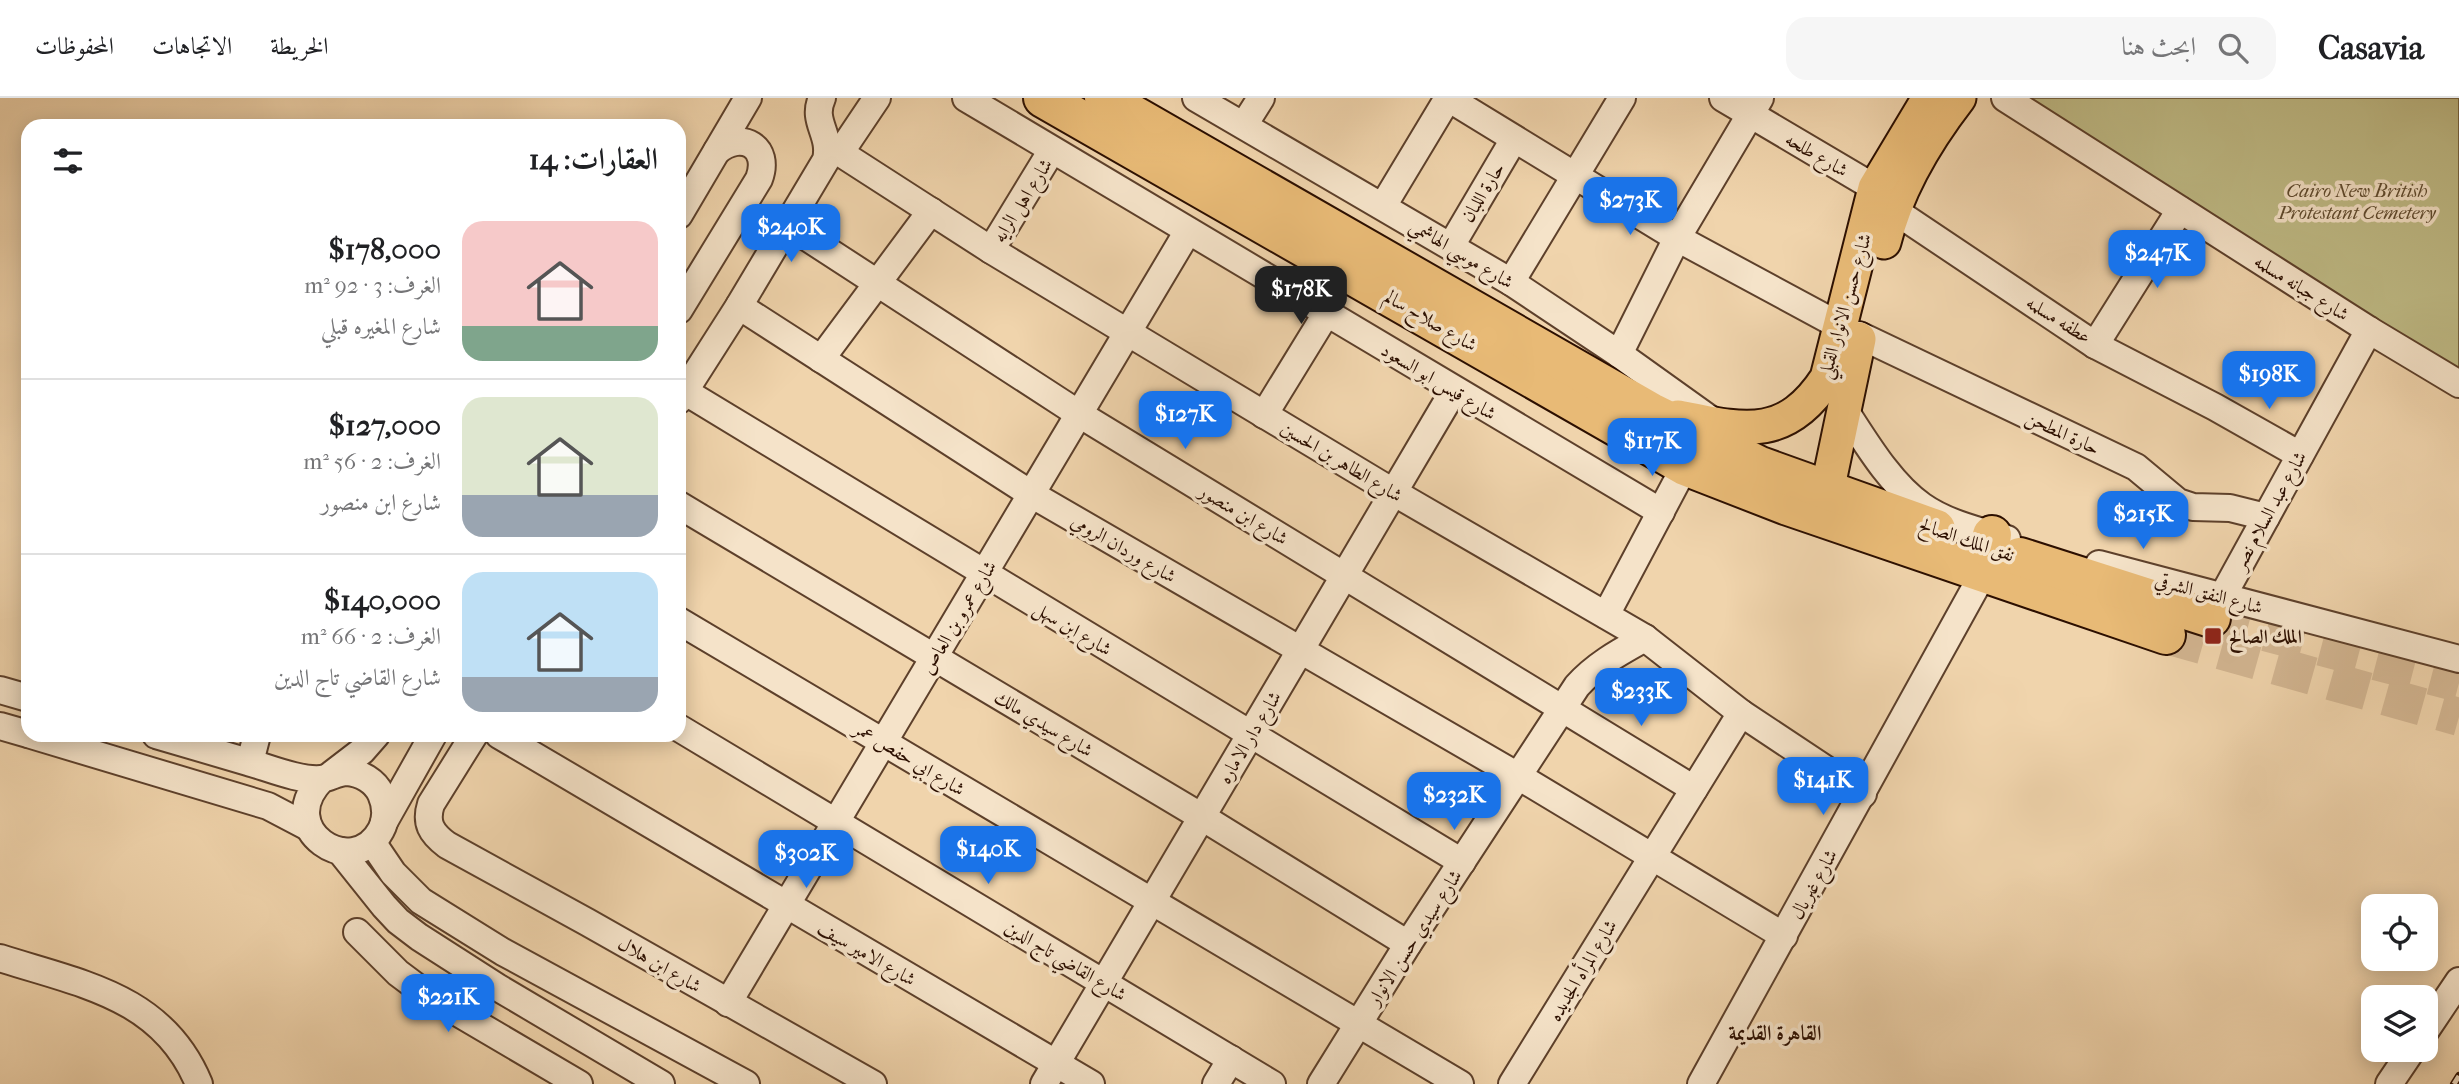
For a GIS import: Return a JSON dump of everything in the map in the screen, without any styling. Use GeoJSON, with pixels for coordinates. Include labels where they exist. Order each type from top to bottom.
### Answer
{"type":"FeatureCollection","features":[{"type":"Feature","properties":{"kind":"highway","name":"شارع صلاح سالم"},"geometry":{"type":"LineString","coordinates":[[1044,98],[1710,454]]}},
{"type":"Feature","properties":{"kind":"highway","name":"شارع صلاح سالم"},"geometry":{"type":"LineString","coordinates":[[1104,98],[1651,412],[1710,454]]}},
{"type":"Feature","properties":{"kind":"highway","name":"نفق الملك الصالح"},"geometry":{"type":"LineString","coordinates":[[1710,454],[1760,466],[1824,503],[1988,552],[2216,607]]}},
{"type":"Feature","properties":{"kind":"highway","name":"نفق الملك الصالح"},"geometry":{"type":"LineString","coordinates":[[1988,552],[2166,635]]}},
{"type":"Feature","properties":{"kind":"main road","name":"شارع حسن الانوار القبلي"},"geometry":{"type":"LineString","coordinates":[[1824,503],[1844,409],[1850,331],[1884,198],[1929,98]]}},
{"type":"Feature","properties":{"kind":"main road","name":"شارع حسن الانوار القبلي"},"geometry":{"type":"LineString","coordinates":[[1884,198],[1916,160],[1959,98]]}},
{"type":"Feature","properties":{"kind":"main road","name":"شارع حسن الانوار القبلي"},"geometry":{"type":"LineString","coordinates":[[1710,454],[1739,429],[1781,421],[1799,411],[1815,396],[1827,378],[1850,331]]}},
{"type":"Feature","properties":{"kind":"street"},"geometry":{"type":"LineString","coordinates":[[686,203],[748,98]]}},
{"type":"Feature","properties":{"kind":"street"},"geometry":{"type":"LineString","coordinates":[[822,98],[817,117],[834,149]]}},
{"type":"Feature","properties":{"kind":"street"},"geometry":{"type":"LineString","coordinates":[[686,390],[826,159],[877,98]]}},
{"type":"Feature","properties":{"kind":"street","name":"شارع قيس ابو السعود"},"geometry":{"type":"LineString","coordinates":[[966,98],[1661,512]]}},
{"type":"Feature","properties":{"kind":"street","name":"شارع موسي الهاشمي"},"geometry":{"type":"LineString","coordinates":[[1196,98],[1511,282],[1619,354],[1710,454]]}},
{"type":"Feature","properties":{"kind":"street"},"geometry":{"type":"LineString","coordinates":[[1244,125],[1261,98]]}},
{"type":"Feature","properties":{"kind":"street"},"geometry":{"type":"LineString","coordinates":[[1383,206],[1448,98]]}},
{"type":"Feature","properties":{"kind":"street","name":"حارة المطحن"},"geometry":{"type":"LineString","coordinates":[[1448,98],[1516,130],[1575,176],[1677,238],[1850,331],[2136,467],[2178,502],[2193,507],[2230,508],[2266,517]]}},
{"type":"Feature","properties":{"kind":"street"},"geometry":{"type":"LineString","coordinates":[[1511,282],[1622,98]]}},
{"type":"Feature","properties":{"kind":"street","name":"شارع طلحه"},"geometry":{"type":"LineString","coordinates":[[1723,98],[1755,106],[1884,198]]}},
{"type":"Feature","properties":{"kind":"street","name":"شارع جبانه مسلمه"},"geometry":{"type":"LineString","coordinates":[[2005,98],[2369,330],[2459,384]]}},
{"type":"Feature","properties":{"kind":"street"},"geometry":{"type":"LineString","coordinates":[[1619,354],[1677,238],[1755,106]]}},
{"type":"Feature","properties":{"kind":"street","name":"حارة اللبان"},"geometry":{"type":"LineString","coordinates":[[1451,246],[1516,130]]}},
{"type":"Feature","properties":{"kind":"street"},"geometry":{"type":"LineString","coordinates":[[686,298],[763,170],[758,151],[751,144],[732,141],[717,151]]}},
{"type":"Feature","properties":{"kind":"street","name":"شارع الطاهر بن الحسين"},"geometry":{"type":"LineString","coordinates":[[834,149],[991,250],[1393,492],[1645,638],[1741,713],[1863,793]]}},
{"type":"Feature","properties":{"kind":"street","name":"شارع اهل الرايه"},"geometry":{"type":"LineString","coordinates":[[991,250],[1052,150]]}},
{"type":"Feature","properties":{"kind":"street","name":"عطفه مسلمه"},"geometry":{"type":"LineString","coordinates":[[1884,198],[2095,345],[2180,210]]}},
{"type":"Feature","properties":{"kind":"street"},"geometry":{"type":"LineString","coordinates":[[821,359],[931,211]]}},
{"type":"Feature","properties":{"kind":"street","name":"شارع ابن منصور"},"geometry":{"type":"LineString","coordinates":[[788,225],[1079,414],[1694,789]]}},
{"type":"Feature","properties":{"kind":"street","name":"شارع عمرو بن العاص"},"geometry":{"type":"LineString","coordinates":[[728,1003],[1188,231]]}},
{"type":"Feature","properties":{"kind":"street","name":"شارع وردان الرومي"},"geometry":{"type":"LineString","coordinates":[[738,306],[1031,494],[1518,776]]}},
{"type":"Feature","properties":{"kind":"street"},"geometry":{"type":"LineString","coordinates":[[1265,415],[1326,314]]}},
{"type":"Feature","properties":{"kind":"street","name":"شارع عبد السلام نصر"},"geometry":{"type":"LineString","coordinates":[[2216,607],[2369,330]]}},
{"type":"Feature","properties":{"kind":"street"},"geometry":{"type":"LineString","coordinates":[[2095,345],[2215,407],[2300,455]]}},
{"type":"Feature","properties":{"kind":"street","name":"شارع دار الاماره"},"geometry":{"type":"LineString","coordinates":[[1050,1074],[1454,390]]}},
{"type":"Feature","properties":{"kind":"street","name":"شارع ابن سهل"},"geometry":{"type":"LineString","coordinates":[[686,398],[1462,862]]}},
{"type":"Feature","properties":{"kind":"street"},"geometry":{"type":"LineString","coordinates":[[1844,409],[1868,446],[1907,495],[1923,508],[1950,521],[1988,552]]}},
{"type":"Feature","properties":{"kind":"street"},"geometry":{"type":"LineString","coordinates":[[1606,615],[1661,512],[1710,454]]}},
{"type":"Feature","properties":{"kind":"street","name":"شارع سيدي مالك"},"geometry":{"type":"LineString","coordinates":[[686,509],[1202,817],[1408,944]]}},
{"type":"Feature","properties":{"kind":"street","name":"شارع غبريال"},"geometry":{"type":"LineString","coordinates":[[1701,1084],[1863,793],[1988,552]]}},
{"type":"Feature","properties":{"kind":"street","name":"شارع النفق الشرقي"},"geometry":{"type":"LineString","coordinates":[[2216,607],[2459,659]]}},
{"type":"Feature","properties":{"kind":"street","name":"شارع ابي حفص عمر"},"geometry":{"type":"LineString","coordinates":[[686,625],[1358,1024]]}},
{"type":"Feature","properties":{"kind":"street","name":"شارع سيدي حسن الانوار"},"geometry":{"type":"LineString","coordinates":[[1321,1084],[1408,944],[1563,707],[1591,671],[1645,638]]}},
{"type":"Feature","properties":{"kind":"street"},"geometry":{"type":"LineString","coordinates":[[0,690],[21,696]]}},
{"type":"Feature","properties":{"kind":"street","name":"شارع المرأه الجديده"},"geometry":{"type":"LineString","coordinates":[[1512,1084],[1741,713]]}},
{"type":"Feature","properties":{"kind":"street"},"geometry":{"type":"LineString","coordinates":[[0,726],[21,732]]}},
{"type":"Feature","properties":{"kind":"street","name":"شارع القاضي تاج الدين"},"geometry":{"type":"LineString","coordinates":[[686,732],[1272,1084]]}},
{"type":"Feature","properties":{"kind":"street"},"geometry":{"type":"LineString","coordinates":[[54,742],[282,812],[308,827],[321,843],[340,851],[351,851],[378,833],[429,742]]}},
{"type":"Feature","properties":{"kind":"street"},"geometry":{"type":"LineString","coordinates":[[180,742],[275,770],[327,777],[354,773],[373,783],[384,802],[378,833],[393,873],[421,901],[503,952],[746,1084]]}},
{"type":"Feature","properties":{"kind":"street"},"geometry":{"type":"LineString","coordinates":[[250,762],[255,742]]}},
{"type":"Feature","properties":{"kind":"street"},"geometry":{"type":"LineString","coordinates":[[308,827],[305,814],[313,789],[370,742]]}},
{"type":"Feature","properties":{"kind":"street","name":"شارع ابن هلال"},"geometry":{"type":"LineString","coordinates":[[470,742],[431,804],[428,816],[429,828],[447,845],[873,1084]]}},
{"type":"Feature","properties":{"kind":"street","name":"شارع الامير سيف"},"geometry":{"type":"LineString","coordinates":[[511,742],[786,905],[1050,1074],[1091,1084]]}},
{"type":"Feature","properties":{"kind":"street"},"geometry":{"type":"LineString","coordinates":[[1518,776],[1784,936]]}},
{"type":"Feature","properties":{"kind":"street"},"geometry":{"type":"LineString","coordinates":[[340,851],[384,906],[419,937],[497,987],[661,1084]]}},
{"type":"Feature","properties":{"kind":"street"},"geometry":{"type":"LineString","coordinates":[[357,932],[398,973],[426,994],[579,1084]]}},
{"type":"Feature","properties":{"kind":"street"},"geometry":{"type":"LineString","coordinates":[[0,958],[111,994],[134,1006],[155,1021],[173,1040],[188,1061],[199,1084]]}},
{"type":"Feature","properties":{"kind":"street"},"geometry":{"type":"LineString","coordinates":[[2438,1012],[2459,981]]}},
{"type":"Feature","properties":{"kind":"street"},"geometry":{"type":"LineString","coordinates":[[1358,1024],[1460,1084]]}},
{"type":"Feature","properties":{"kind":"street"},"geometry":{"type":"LineString","coordinates":[[1216,1084],[1231,1059]]}},
{"type":"Feature","properties":{"kind":"street"},"geometry":{"type":"LineString","coordinates":[[2389,1084],[2404,1062]]}},
{"type":"Feature","properties":{"kind":"green space","name":"Cairo New British Protestant Cemetery"},"geometry":{"type":"Polygon","coordinates":[[[2005,98],[2459,98],[2459,384],[2005,98]]]}},
{"type":"Feature","properties":{"kind":"tunnel"},"geometry":{"type":"LineString","coordinates":[[2211,618],[2459,683]]}},
{"type":"Feature","properties":{"kind":"tunnel"},"geometry":{"type":"LineString","coordinates":[[2166,635],[2459,717]]}},
{"type":"Feature","properties":{"kind":"railway"},"geometry":{"type":"LineString","coordinates":[[2454,1084],[2459,1076]]}},
{"type":"Feature","properties":{"kind":"place","name":"الملك الصالح"},"geometry":{"type":"Point","coordinates":[2213,636]}},
{"type":"Feature","properties":{"kind":"district","name":"القاهرة القديمة"},"geometry":{"type":"Point","coordinates":[1775,1033]}}]}
